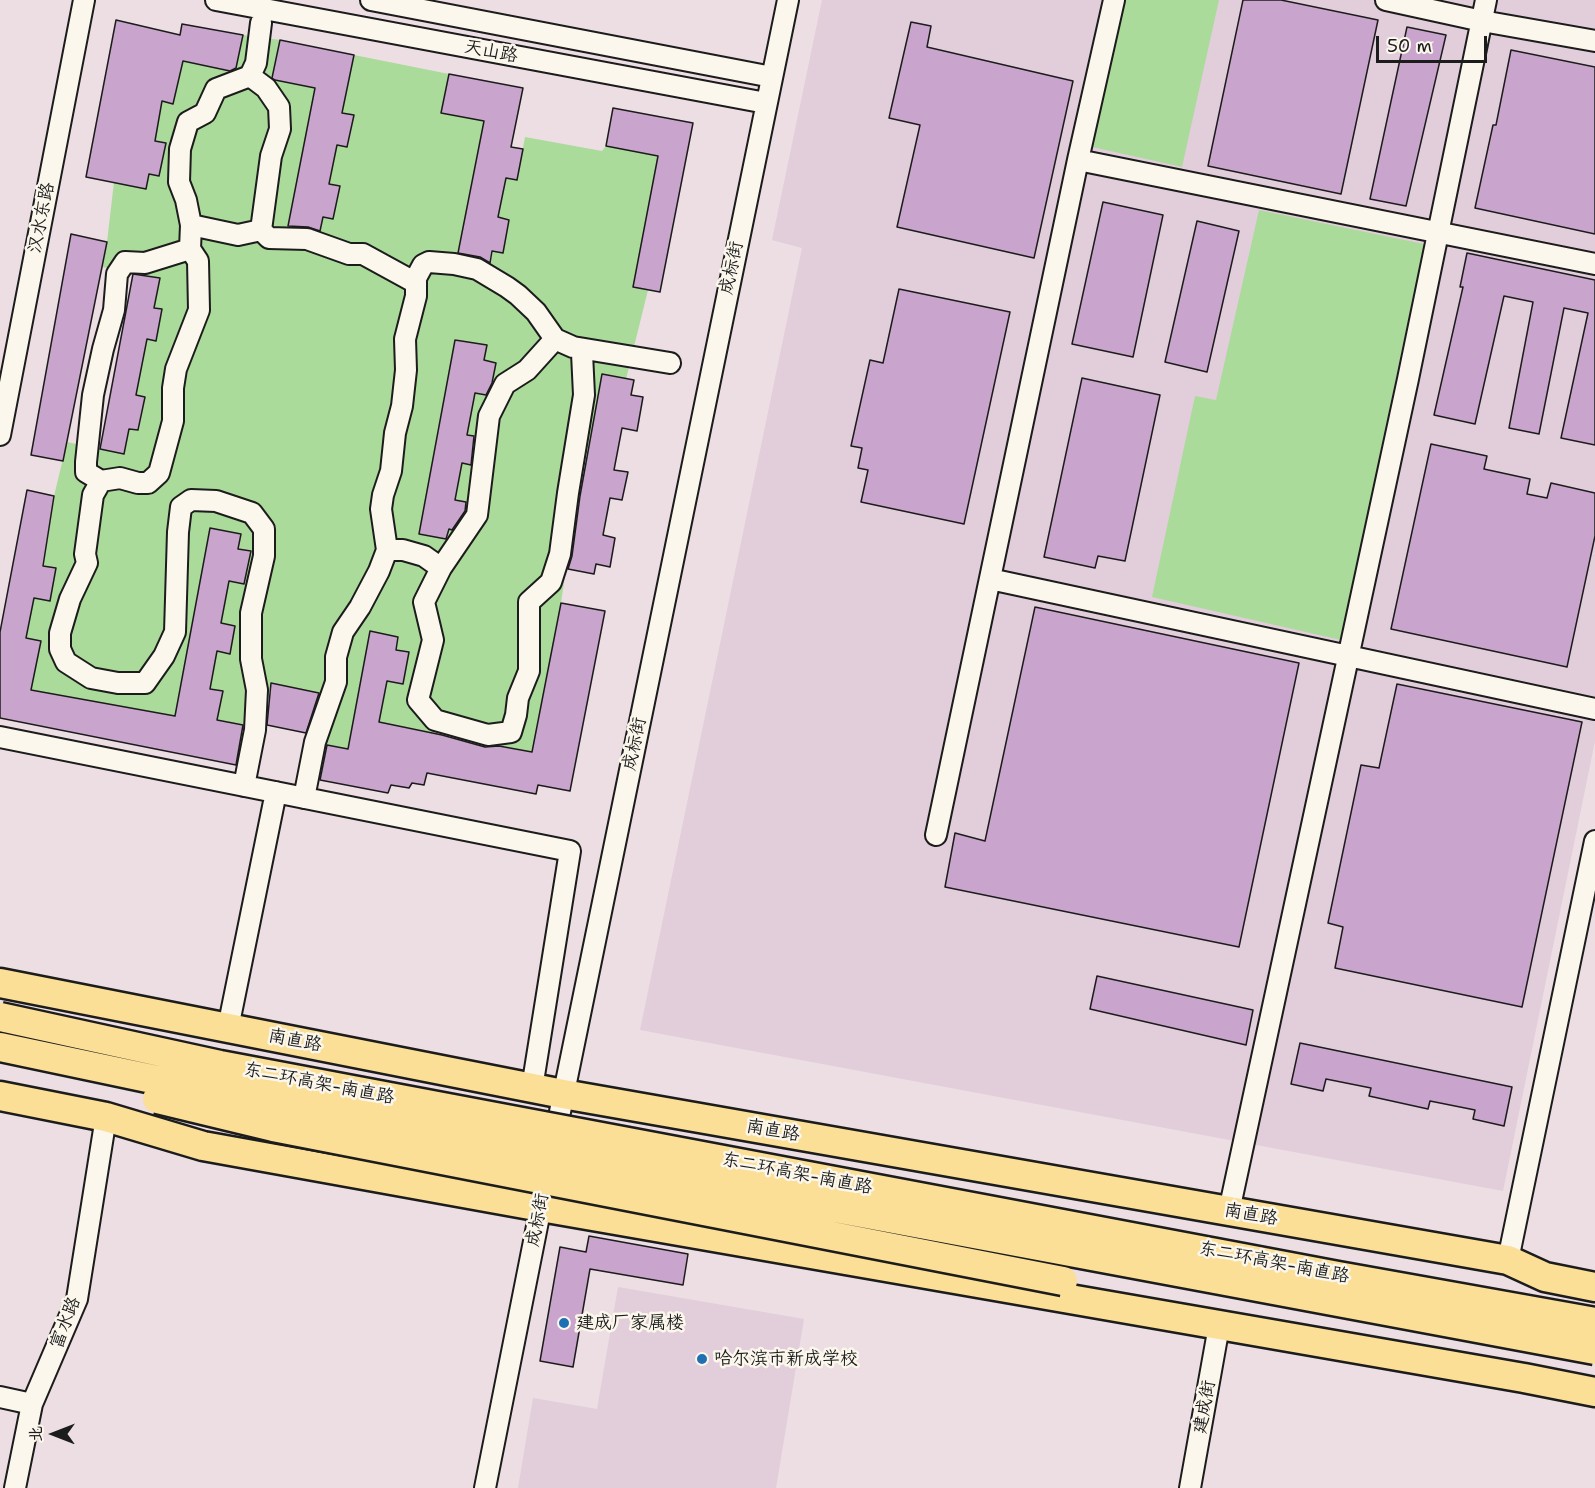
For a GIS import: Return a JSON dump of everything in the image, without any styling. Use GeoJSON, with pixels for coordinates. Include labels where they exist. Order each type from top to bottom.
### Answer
{"type":"FeatureCollection","features":[{"type":"Feature","properties":{"kind":"highway","name":"南直路"},"geometry":{"type":"LineString","coordinates":[[0,983],[563,1094],[1508,1260],[1545,1277],[1595,1287]]}},
{"type":"Feature","properties":{"kind":"highway"},"geometry":{"type":"LineString","coordinates":[[0,1000],[403,1080],[486,1093],[532,1088]]}},
{"type":"Feature","properties":{"kind":"highway","name":"东二环高架-南直路"},"geometry":{"type":"LineString","coordinates":[[0,1017],[220,1065],[1338,1276],[1595,1322]]}},
{"type":"Feature","properties":{"kind":"highway"},"geometry":{"type":"LineString","coordinates":[[0,1050],[96,1085],[273,1127],[1063,1281],[1210,1324]]}},
{"type":"Feature","properties":{"kind":"highway","name":"东二环高架-南直路"},"geometry":{"type":"LineString","coordinates":[[0,1050],[1595,1350]]}},
{"type":"Feature","properties":{"kind":"highway"},"geometry":{"type":"LineString","coordinates":[[0,1096],[106,1117],[202,1146],[1595,1392]]}},
{"type":"Feature","properties":{"kind":"street","name":"汉水东路"},"geometry":{"type":"LineString","coordinates":[[0,435],[84,0]]}},
{"type":"Feature","properties":{"kind":"street","name":"天山路"},"geometry":{"type":"LineString","coordinates":[[216,0],[766,103]]}},
{"type":"Feature","properties":{"kind":"street","name":"天山路"},"geometry":{"type":"LineString","coordinates":[[371,0],[772,77]]}},
{"type":"Feature","properties":{"kind":"street","name":"成标街"},"geometry":{"type":"LineString","coordinates":[[485,1488],[563,1094],[788,0]]}},
{"type":"Feature","properties":{"kind":"street"},"geometry":{"type":"LineString","coordinates":[[936,835],[1078,160],[1114,0]]}},
{"type":"Feature","properties":{"kind":"street"},"geometry":{"type":"LineString","coordinates":[[1386,0],[1482,21],[1595,41]]}},
{"type":"Feature","properties":{"kind":"street"},"geometry":{"type":"LineString","coordinates":[[1229,1211],[1349,655],[1486,0]]}},
{"type":"Feature","properties":{"kind":"street"},"geometry":{"type":"LineString","coordinates":[[190,249],[145,263],[125,262],[117,274],[114,310],[93,395],[86,462],[86,472],[101,481],[120,478],[148,483],[159,473],[173,421],[173,388],[176,369],[199,310],[198,261],[190,249],[191,225],[186,200],[179,182],[180,149],[188,122],[205,113],[216,90],[250,76],[256,63],[261,23]]}},
{"type":"Feature","properties":{"kind":"street"},"geometry":{"type":"LineString","coordinates":[[250,76],[266,88],[279,107],[280,129],[271,156],[261,230]]}},
{"type":"Feature","properties":{"kind":"street"},"geometry":{"type":"LineString","coordinates":[[1078,160],[1595,264]]}},
{"type":"Feature","properties":{"kind":"street"},"geometry":{"type":"LineString","coordinates":[[191,225],[238,235],[261,230]]}},
{"type":"Feature","properties":{"kind":"street"},"geometry":{"type":"LineString","coordinates":[[261,230],[269,238],[307,239],[349,254],[363,254],[416,283]]}},
{"type":"Feature","properties":{"kind":"street"},"geometry":{"type":"LineString","coordinates":[[304,798],[315,742],[336,682],[336,657],[343,632],[360,607],[387,550],[381,509],[391,471],[395,433],[402,406],[406,370],[405,339],[416,297],[416,278],[423,265],[429,262],[477,268],[518,296],[536,312],[555,339],[573,347],[670,363]]}},
{"type":"Feature","properties":{"kind":"street"},"geometry":{"type":"LineString","coordinates":[[555,339],[527,370],[505,384],[489,416],[477,515],[441,568],[424,602],[433,640],[418,700],[435,720],[488,735],[511,732],[518,698],[529,671],[529,602],[551,582],[560,554],[584,395],[582,354]]}},
{"type":"Feature","properties":{"kind":"street"},"geometry":{"type":"LineString","coordinates":[[101,481],[93,495],[85,554],[87,563],[70,599],[60,633],[60,649],[66,662],[91,678],[118,683],[146,682],[164,656],[176,632],[178,532],[181,507],[191,500],[216,501],[252,513],[264,529],[264,556],[251,613],[251,658],[257,690],[255,730],[244,786]]}},
{"type":"Feature","properties":{"kind":"street"},"geometry":{"type":"LineString","coordinates":[[387,550],[403,550],[424,556],[441,568]]}},
{"type":"Feature","properties":{"kind":"street"},"geometry":{"type":"LineString","coordinates":[[990,579],[1595,709]]}},
{"type":"Feature","properties":{"kind":"street"},"geometry":{"type":"LineString","coordinates":[[0,737],[570,851],[532,1088]]}},
{"type":"Feature","properties":{"kind":"street"},"geometry":{"type":"LineString","coordinates":[[228,1028],[276,792]]}},
{"type":"Feature","properties":{"kind":"street"},"geometry":{"type":"LineString","coordinates":[[1508,1260],[1595,841]]}},
{"type":"Feature","properties":{"kind":"street","name":"富水路"},"geometry":{"type":"LineString","coordinates":[[15,1488],[32,1404],[77,1299],[106,1117]]}},
{"type":"Feature","properties":{"kind":"street","name":"建成街"},"geometry":{"type":"LineString","coordinates":[[1190,1488],[1210,1324]]}},
{"type":"Feature","properties":{"kind":"street"},"geometry":{"type":"LineString","coordinates":[[0,1397],[32,1404]]}},
{"type":"Feature","properties":{"kind":"shaded area"},"geometry":{"type":"Polygon","coordinates":[[[822,0],[1595,0],[1595,741],[1503,1191],[640,1030],[802,248],[772,240],[822,0]]]}},
{"type":"Feature","properties":{"kind":"shaded area","name":"哈尔滨市新成学校"},"geometry":{"type":"Polygon","coordinates":[[[618,1287],[804,1319],[776,1488],[518,1488],[533,1398],[597,1409],[618,1287]]]}},
{"type":"Feature","properties":{"kind":"green space"},"geometry":{"type":"Polygon","coordinates":[[[1124,0],[1219,0],[1182,167],[1092,147],[1124,0]]]}},
{"type":"Feature","properties":{"kind":"green space"},"geometry":{"type":"Polygon","coordinates":[[[243,35],[280,40],[272,79],[315,88],[288,225],[320,232],[323,217],[333,219],[340,186],[329,184],[337,145],[348,146],[354,116],[342,113],[354,55],[449,74],[441,113],[484,121],[457,259],[489,265],[492,251],[503,253],[509,220],[498,217],[506,178],[517,180],[525,137],[602,151],[606,146],[658,156],[648,290],[626,379],[602,375],[532,752],[379,722],[387,681],[403,684],[409,653],[396,650],[398,637],[370,631],[348,749],[321,744],[311,734],[319,693],[271,684],[263,724],[251,727],[217,720],[223,691],[210,689],[217,651],[230,653],[235,626],[221,623],[229,581],[244,584],[251,551],[239,549],[241,534],[210,528],[175,716],[31,690],[41,641],[26,638],[34,598],[50,600],[56,568],[43,566],[54,496],[67,442],[124,454],[129,429],[139,430],[145,397],[136,395],[147,339],[155,341],[161,309],[154,308],[160,279],[102,267],[114,182],[149,174],[159,176],[166,143],[155,141],[162,101],[173,103],[183,61],[235,72],[243,35]],[[456,340],[419,534],[446,539],[449,529],[463,531],[468,503],[455,500],[462,463],[475,465],[480,437],[467,435],[475,393],[490,396],[496,363],[484,360],[486,345],[456,340]]]}},
{"type":"Feature","properties":{"kind":"green space"},"geometry":{"type":"Polygon","coordinates":[[[1259,210],[1424,244],[1341,640],[1152,597],[1195,396],[1216,400],[1259,210]]]}},
{"type":"Feature","properties":{"kind":"building"},"geometry":{"type":"Polygon","coordinates":[[[1243,0],[1281,0],[1378,20],[1341,194],[1208,166],[1243,0]]]}},
{"type":"Feature","properties":{"kind":"building"},"geometry":{"type":"Polygon","coordinates":[[[116,20],[180,35],[182,24],[243,35],[236,68],[230,71],[183,61],[173,104],[162,101],[155,141],[166,143],[159,176],[149,174],[146,189],[86,177],[116,20]]]}},
{"type":"Feature","properties":{"kind":"building"},"geometry":{"type":"Polygon","coordinates":[[[911,22],[931,26],[927,47],[1073,81],[1034,258],[897,227],[920,125],[889,118],[911,22]]]}},
{"type":"Feature","properties":{"kind":"building"},"geometry":{"type":"Polygon","coordinates":[[[1407,27],[1446,35],[1406,206],[1370,199],[1407,27]]]}},
{"type":"Feature","properties":{"kind":"building"},"geometry":{"type":"Polygon","coordinates":[[[280,40],[354,55],[342,113],[354,115],[347,147],[337,145],[329,184],[340,186],[333,219],[323,217],[320,231],[308,227],[288,226],[315,88],[272,78],[280,40]]]}},
{"type":"Feature","properties":{"kind":"building"},"geometry":{"type":"Polygon","coordinates":[[[1511,50],[1595,67],[1595,234],[1475,208],[1493,125],[1496,125],[1511,50]]]}},
{"type":"Feature","properties":{"kind":"building"},"geometry":{"type":"Polygon","coordinates":[[[449,74],[523,88],[511,147],[523,149],[517,180],[506,178],[498,217],[509,220],[503,253],[492,251],[490,263],[480,257],[458,253],[484,121],[441,113],[449,74]]]}},
{"type":"Feature","properties":{"kind":"building"},"geometry":{"type":"Polygon","coordinates":[[[613,108],[693,123],[660,292],[633,287],[658,156],[606,146],[613,108]]]}},
{"type":"Feature","properties":{"kind":"building"},"geometry":{"type":"Polygon","coordinates":[[[1103,202],[1163,215],[1133,357],[1072,344],[1103,202]]]}},
{"type":"Feature","properties":{"kind":"building"},"geometry":{"type":"Polygon","coordinates":[[[1197,221],[1239,231],[1207,372],[1165,362],[1197,221]]]}},
{"type":"Feature","properties":{"kind":"building"},"geometry":{"type":"Polygon","coordinates":[[[71,234],[107,242],[63,461],[31,455],[71,234]]]}},
{"type":"Feature","properties":{"kind":"building"},"geometry":{"type":"Polygon","coordinates":[[[1467,253],[1595,280],[1595,445],[1561,438],[1588,313],[1564,308],[1539,434],[1509,428],[1533,302],[1504,296],[1475,424],[1434,415],[1463,287],[1460,287],[1467,253]]]}},
{"type":"Feature","properties":{"kind":"building"},"geometry":{"type":"Polygon","coordinates":[[[133,274],[160,278],[154,308],[162,309],[156,341],[147,339],[136,395],[145,397],[138,430],[129,429],[124,454],[100,449],[133,274]]]}},
{"type":"Feature","properties":{"kind":"building"},"geometry":{"type":"Polygon","coordinates":[[[899,289],[1010,312],[964,524],[861,502],[868,470],[858,468],[862,448],[851,446],[870,360],[883,363],[899,289]]]}},
{"type":"Feature","properties":{"kind":"building"},"geometry":{"type":"Polygon","coordinates":[[[455,340],[487,345],[484,360],[496,363],[492,383],[486,395],[475,393],[467,435],[474,436],[471,465],[462,463],[455,500],[466,502],[465,511],[452,530],[449,529],[446,539],[419,534],[455,340]]]}},
{"type":"Feature","properties":{"kind":"building"},"geometry":{"type":"Polygon","coordinates":[[[602,374],[634,380],[631,395],[643,397],[637,431],[622,428],[614,470],[628,472],[622,500],[610,498],[603,535],[615,538],[610,567],[596,564],[594,574],[568,569],[602,374]]]}},
{"type":"Feature","properties":{"kind":"building"},"geometry":{"type":"Polygon","coordinates":[[[1082,378],[1160,395],[1125,561],[1098,556],[1095,568],[1044,557],[1082,378]]]}},
{"type":"Feature","properties":{"kind":"building"},"geometry":{"type":"Polygon","coordinates":[[[1431,444],[1487,456],[1484,469],[1530,479],[1527,494],[1547,498],[1551,483],[1595,493],[1595,536],[1567,667],[1391,629],[1431,444]]]}},
{"type":"Feature","properties":{"kind":"building"},"geometry":{"type":"Polygon","coordinates":[[[27,490],[54,496],[43,566],[56,568],[50,601],[34,598],[26,638],[41,641],[31,690],[175,716],[210,528],[241,534],[238,549],[251,551],[244,584],[229,581],[221,623],[235,626],[230,654],[217,651],[210,689],[223,691],[217,720],[243,725],[236,765],[0,718],[0,632],[27,490]]]}},
{"type":"Feature","properties":{"kind":"building"},"geometry":{"type":"Polygon","coordinates":[[[561,603],[605,611],[570,791],[538,785],[536,794],[427,773],[424,785],[412,783],[409,788],[391,785],[388,793],[320,780],[327,745],[348,749],[370,631],[398,637],[396,650],[409,652],[403,684],[387,681],[379,722],[442,735],[485,747],[499,746],[532,752],[561,603]]]}},
{"type":"Feature","properties":{"kind":"building"},"geometry":{"type":"Polygon","coordinates":[[[1035,607],[1299,663],[1239,947],[945,887],[955,833],[985,841],[1035,607]]]}},
{"type":"Feature","properties":{"kind":"building"},"geometry":{"type":"Polygon","coordinates":[[[271,683],[319,693],[306,733],[267,725],[271,683]]]}},
{"type":"Feature","properties":{"kind":"building"},"geometry":{"type":"Polygon","coordinates":[[[1397,684],[1582,722],[1522,1007],[1335,968],[1343,927],[1328,923],[1361,765],[1379,768],[1397,684]]]}},
{"type":"Feature","properties":{"kind":"building"},"geometry":{"type":"Polygon","coordinates":[[[1097,976],[1253,1010],[1246,1045],[1090,1009],[1097,976]]]}},
{"type":"Feature","properties":{"kind":"building"},"geometry":{"type":"Polygon","coordinates":[[[1300,1043],[1512,1087],[1504,1126],[1473,1119],[1475,1110],[1430,1101],[1428,1109],[1369,1096],[1371,1088],[1326,1079],[1323,1091],[1291,1084],[1300,1043]]]}},
{"type":"Feature","properties":{"kind":"building","name":"建成厂家属楼"},"geometry":{"type":"Polygon","coordinates":[[[589,1236],[688,1254],[683,1285],[590,1269],[573,1367],[540,1361],[560,1247],[586,1252],[589,1236]]]}},
{"type":"Feature","properties":{"kind":"place","name":"建成厂家属楼"},"geometry":{"type":"Point","coordinates":[564,1323]}},
{"type":"Feature","properties":{"kind":"place","name":"哈尔滨市新成学校"},"geometry":{"type":"Point","coordinates":[702,1359]}}]}
